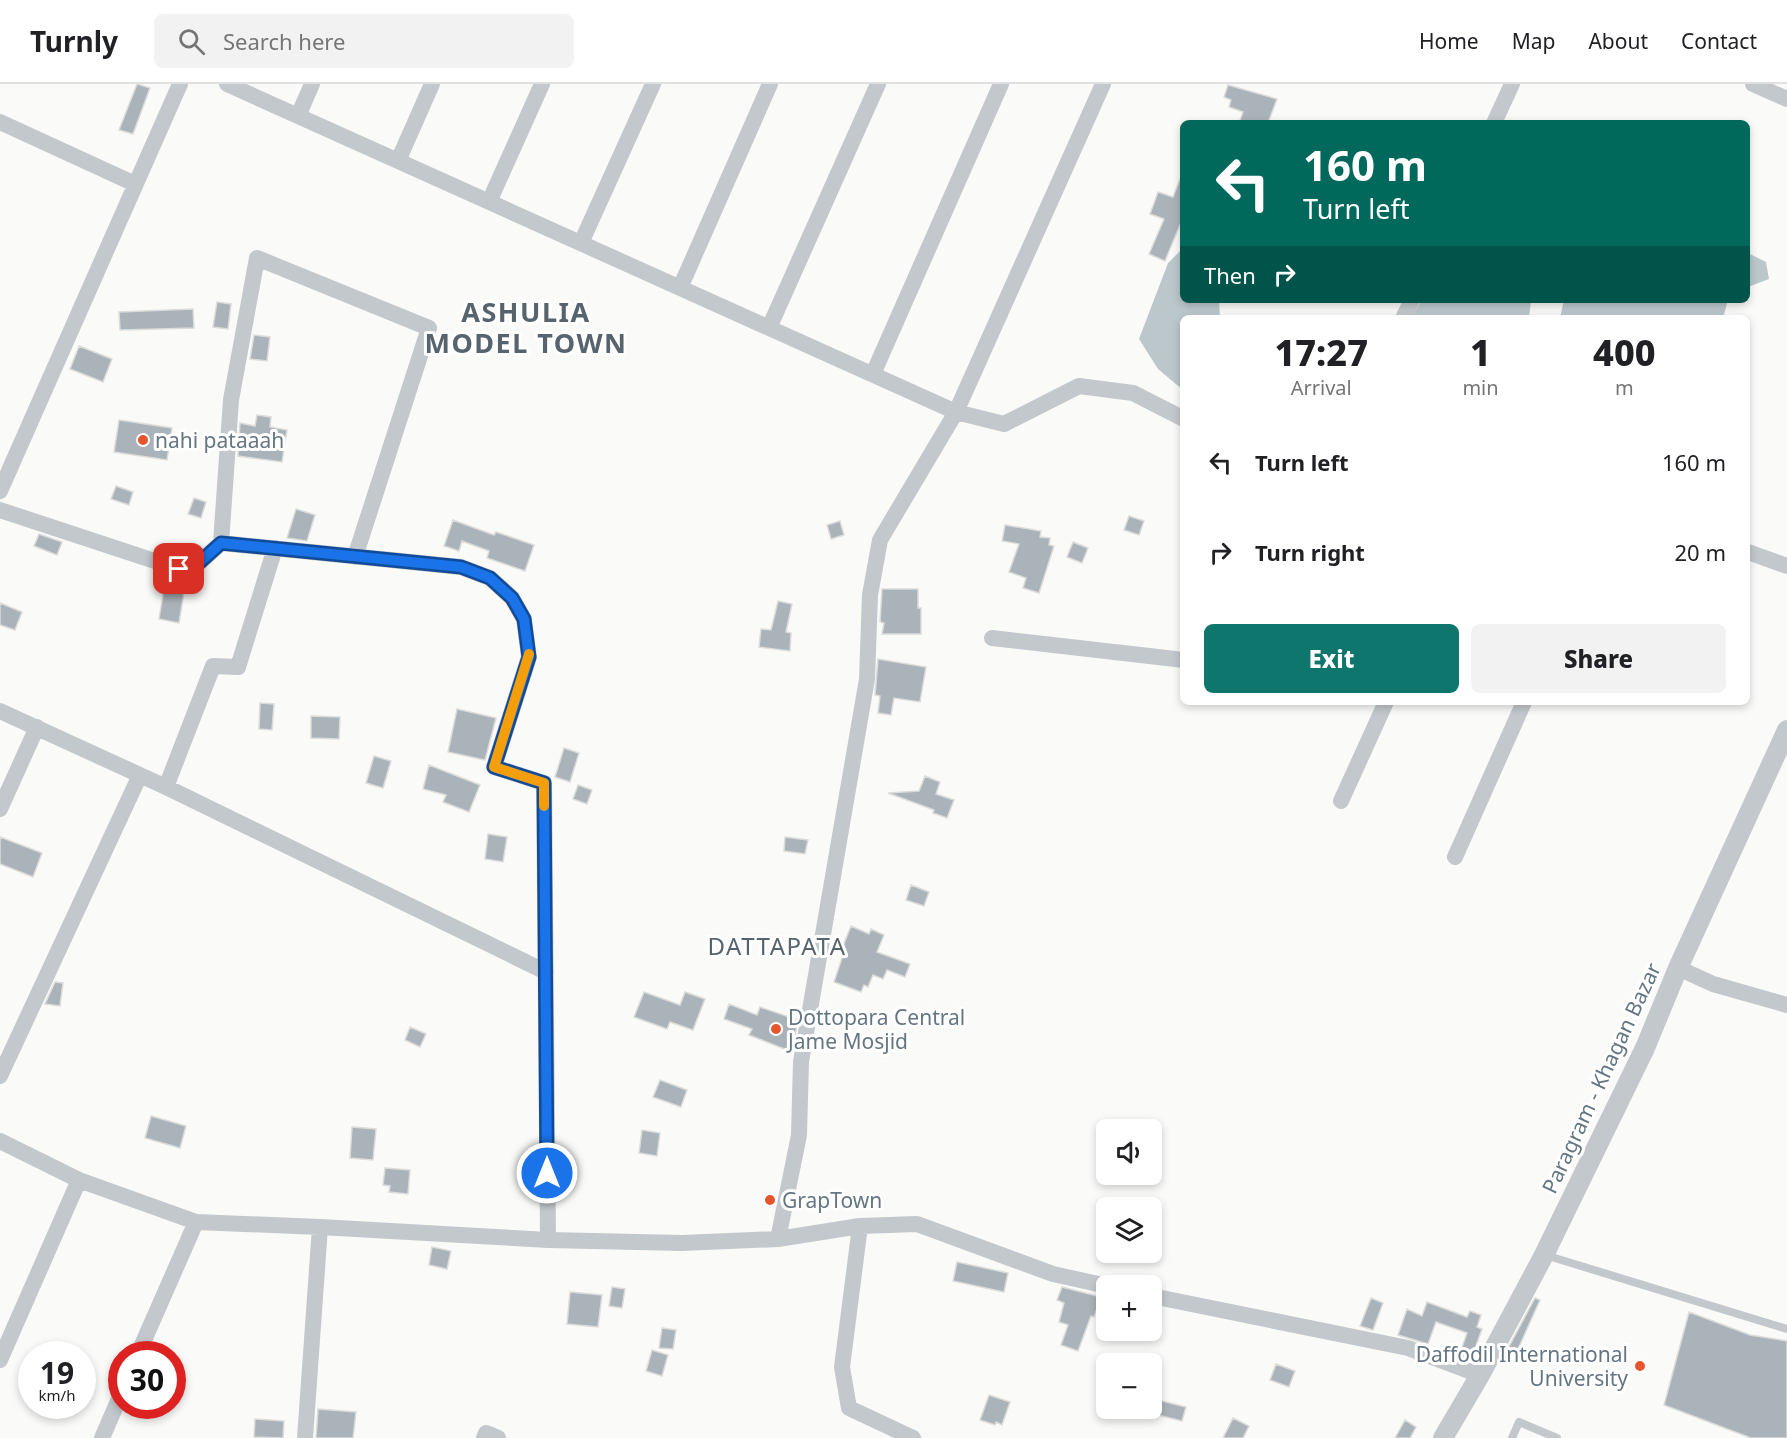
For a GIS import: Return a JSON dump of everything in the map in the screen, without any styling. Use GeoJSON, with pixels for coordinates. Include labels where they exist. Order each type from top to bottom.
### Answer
{"type":"FeatureCollection","features":[{"type":"Feature","properties":{"kind":"street"},"geometry":{"type":"LineString","coordinates":[[0,491],[180,84]]}},
{"type":"Feature","properties":{"kind":"street"},"geometry":{"type":"LineString","coordinates":[[227,84],[956,412],[1004,424],[1079,387],[1133,393],[1180,417]]}},
{"type":"Feature","properties":{"kind":"street"},"geometry":{"type":"LineString","coordinates":[[298,116],[312,84]]}},
{"type":"Feature","properties":{"kind":"street"},"geometry":{"type":"LineString","coordinates":[[398,161],[432,84]]}},
{"type":"Feature","properties":{"kind":"street"},"geometry":{"type":"LineString","coordinates":[[489,202],[543,84]]}},
{"type":"Feature","properties":{"kind":"street"},"geometry":{"type":"LineString","coordinates":[[581,243],[653,84]]}},
{"type":"Feature","properties":{"kind":"street"},"geometry":{"type":"LineString","coordinates":[[680,288],[770,84]]}},
{"type":"Feature","properties":{"kind":"street"},"geometry":{"type":"LineString","coordinates":[[769,328],[879,84]]}},
{"type":"Feature","properties":{"kind":"street"},"geometry":{"type":"LineString","coordinates":[[873,374],[1001,84]]}},
{"type":"Feature","properties":{"kind":"street"},"geometry":{"type":"LineString","coordinates":[[778,1239],[799,1135],[801,1062],[867,679],[870,595],[880,540],[956,412],[1103,84]]}},
{"type":"Feature","properties":{"kind":"street"},"geometry":{"type":"LineString","coordinates":[[1495,120],[1512,84]]}},
{"type":"Feature","properties":{"kind":"street"},"geometry":{"type":"LineString","coordinates":[[1753,84],[1787,99]]}},
{"type":"Feature","properties":{"kind":"street"},"geometry":{"type":"LineString","coordinates":[[0,122],[135,184]]}},
{"type":"Feature","properties":{"kind":"street"},"geometry":{"type":"LineString","coordinates":[[0,510],[179,569],[200,562],[221,543],[231,400],[257,258],[429,328],[355,556]]}},
{"type":"Feature","properties":{"kind":"street"},"geometry":{"type":"LineString","coordinates":[[221,543],[461,567],[490,578],[512,598],[524,619],[529,657],[494,767],[544,783],[548,1240]]}},
{"type":"Feature","properties":{"kind":"street"},"geometry":{"type":"LineString","coordinates":[[166,787],[213,666],[238,667],[275,548]]}},
{"type":"Feature","properties":{"kind":"street"},"geometry":{"type":"LineString","coordinates":[[1750,553],[1787,566]]}},
{"type":"Feature","properties":{"kind":"street"},"geometry":{"type":"LineString","coordinates":[[992,638],[1180,660]]}},
{"type":"Feature","properties":{"kind":"street"},"geometry":{"type":"LineString","coordinates":[[1341,801],[1385,705]]}},
{"type":"Feature","properties":{"kind":"street"},"geometry":{"type":"LineString","coordinates":[[1455,857],[1523,705]]}},
{"type":"Feature","properties":{"kind":"street"},"geometry":{"type":"LineString","coordinates":[[0,711],[166,787],[546,972]]}},
{"type":"Feature","properties":{"kind":"street"},"geometry":{"type":"LineString","coordinates":[[0,809],[37,727]]}},
{"type":"Feature","properties":{"kind":"street","name":"Paragram - Khagan Bazar"},"geometry":{"type":"LineString","coordinates":[[1443,1438],[1480,1375],[1544,1255],[1645,1048],[1678,969],[1787,730]]}},
{"type":"Feature","properties":{"kind":"street"},"geometry":{"type":"LineString","coordinates":[[0,1076],[140,775]]}},
{"type":"Feature","properties":{"kind":"street"},"geometry":{"type":"LineString","coordinates":[[1678,969],[1713,984],[1787,1005]]}},
{"type":"Feature","properties":{"kind":"street"},"geometry":{"type":"LineString","coordinates":[[0,1142],[79,1180],[196,1222],[548,1240],[682,1244],[778,1239],[860,1226],[917,1224],[1053,1274],[1096,1284]]}},
{"type":"Feature","properties":{"kind":"street"},"geometry":{"type":"LineString","coordinates":[[0,1360],[79,1180]]}},
{"type":"Feature","properties":{"kind":"street"},"geometry":{"type":"LineString","coordinates":[[144,1341],[196,1222]]}},
{"type":"Feature","properties":{"kind":"street"},"geometry":{"type":"LineString","coordinates":[[860,1226],[842,1367],[849,1408],[913,1438]]}},
{"type":"Feature","properties":{"kind":"street"},"geometry":{"type":"LineString","coordinates":[[305,1438],[320,1227]]}},
{"type":"Feature","properties":{"kind":"street"},"geometry":{"type":"LineString","coordinates":[[1162,1298],[1210,1310],[1408,1348],[1480,1375]]}},
{"type":"Feature","properties":{"kind":"street"},"geometry":{"type":"LineString","coordinates":[[102,1438],[110,1419]]}},
{"type":"Feature","properties":{"kind":"street"},"geometry":{"type":"LineString","coordinates":[[484,1438],[486,1433],[498,1438]]}},
{"type":"Feature","properties":{"kind":"lane"},"geometry":{"type":"LineString","coordinates":[[1544,1255],[1787,1329]]}},
{"type":"Feature","properties":{"kind":"lane"},"geometry":{"type":"LineString","coordinates":[[1512,1438],[1519,1422],[1557,1438]]}},
{"type":"Feature","properties":{"kind":"shaded area"},"geometry":{"type":"Polygon","coordinates":[[[1180,251],[1180,303],[1219,303],[1220,315],[1180,315],[1180,387],[1158,369],[1139,339],[1168,263],[1180,251]]]}},
{"type":"Feature","properties":{"kind":"shaded area"},"geometry":{"type":"Polygon","coordinates":[[[1750,254],[1766,262],[1769,279],[1750,286],[1750,254]]]}},
{"type":"Feature","properties":{"kind":"shaded area"},"geometry":{"type":"Polygon","coordinates":[[[1420,303],[1531,303],[1529,315],[1413,315],[1420,303]]]}},
{"type":"Feature","properties":{"kind":"shaded area"},"geometry":{"type":"Polygon","coordinates":[[[1563,303],[1727,303],[1724,315],[1561,315],[1563,303]]]}},
{"type":"Feature","properties":{"kind":"building"},"geometry":{"type":"Polygon","coordinates":[[[137,84],[150,88],[133,134],[119,130],[137,84]]]}},
{"type":"Feature","properties":{"kind":"building"},"geometry":{"type":"Polygon","coordinates":[[[1228,85],[1277,99],[1269,120],[1240,120],[1243,112],[1229,107],[1231,100],[1224,97],[1228,85]]]}},
{"type":"Feature","properties":{"kind":"building"},"geometry":{"type":"Polygon","coordinates":[[[1180,179],[1180,225],[1165,261],[1149,254],[1164,219],[1150,214],[1158,192],[1173,197],[1180,179]]]}},
{"type":"Feature","properties":{"kind":"building"},"geometry":{"type":"Polygon","coordinates":[[[217,302],[231,304],[228,329],[213,327],[217,302]]]}},
{"type":"Feature","properties":{"kind":"building"},"geometry":{"type":"Polygon","coordinates":[[[193,309],[194,328],[120,330],[119,312],[193,309]]]}},
{"type":"Feature","properties":{"kind":"building"},"geometry":{"type":"Polygon","coordinates":[[[254,335],[270,337],[267,361],[250,359],[254,335]]]}},
{"type":"Feature","properties":{"kind":"building"},"geometry":{"type":"Polygon","coordinates":[[[79,346],[112,359],[103,382],[70,369],[79,346]]]}},
{"type":"Feature","properties":{"kind":"building"},"geometry":{"type":"Polygon","coordinates":[[[257,415],[271,417],[270,427],[287,430],[282,462],[238,456],[240,423],[255,426],[257,415]]]}},
{"type":"Feature","properties":{"kind":"building","name":"nahi pataaah"},"geometry":{"type":"Polygon","coordinates":[[[119,420],[172,428],[167,460],[114,452],[119,420]]]}},
{"type":"Feature","properties":{"kind":"building"},"geometry":{"type":"Polygon","coordinates":[[[116,486],[133,492],[129,505],[111,499],[116,486]]]}},
{"type":"Feature","properties":{"kind":"building"},"geometry":{"type":"Polygon","coordinates":[[[194,498],[206,502],[201,518],[188,514],[194,498]]]}},
{"type":"Feature","properties":{"kind":"building"},"geometry":{"type":"Polygon","coordinates":[[[296,509],[315,515],[307,541],[287,538],[296,509]]]}},
{"type":"Feature","properties":{"kind":"building"},"geometry":{"type":"Polygon","coordinates":[[[1129,516],[1144,521],[1139,535],[1124,530],[1129,516]]]}},
{"type":"Feature","properties":{"kind":"building"},"geometry":{"type":"Polygon","coordinates":[[[453,520],[494,535],[496,532],[534,545],[525,571],[487,558],[489,551],[462,541],[459,551],[444,546],[453,520]]]}},
{"type":"Feature","properties":{"kind":"building"},"geometry":{"type":"Polygon","coordinates":[[[840,521],[844,535],[831,539],[827,525],[840,521]]]}},
{"type":"Feature","properties":{"kind":"building"},"geometry":{"type":"Polygon","coordinates":[[[1005,525],[1041,531],[1040,537],[1050,538],[1049,545],[1054,546],[1039,593],[1023,588],[1026,578],[1009,572],[1019,544],[1002,541],[1005,525]]]}},
{"type":"Feature","properties":{"kind":"building"},"geometry":{"type":"Polygon","coordinates":[[[39,534],[62,542],[57,555],[34,546],[39,534]]]}},
{"type":"Feature","properties":{"kind":"building"},"geometry":{"type":"Polygon","coordinates":[[[1073,542],[1088,548],[1082,563],[1067,557],[1073,542]]]}},
{"type":"Feature","properties":{"kind":"building"},"geometry":{"type":"Polygon","coordinates":[[[166,576],[186,580],[179,623],[159,619],[166,576]]]}},
{"type":"Feature","properties":{"kind":"building"},"geometry":{"type":"Polygon","coordinates":[[[882,589],[918,589],[921,634],[882,634],[884,623],[880,622],[882,589]]]}},
{"type":"Feature","properties":{"kind":"building"},"geometry":{"type":"Polygon","coordinates":[[[778,601],[792,604],[786,632],[791,633],[790,651],[759,647],[761,629],[771,630],[778,601]]]}},
{"type":"Feature","properties":{"kind":"building"},"geometry":{"type":"Polygon","coordinates":[[[0,603],[22,612],[15,630],[0,625],[0,603]]]}},
{"type":"Feature","properties":{"kind":"building"},"geometry":{"type":"Polygon","coordinates":[[[878,659],[926,667],[920,702],[894,698],[891,715],[878,713],[880,696],[875,695],[878,659]]]}},
{"type":"Feature","properties":{"kind":"building"},"geometry":{"type":"Polygon","coordinates":[[[260,703],[274,704],[272,730],[259,729],[260,703]]]}},
{"type":"Feature","properties":{"kind":"building"},"geometry":{"type":"Polygon","coordinates":[[[457,709],[496,718],[485,760],[448,752],[457,709]]]}},
{"type":"Feature","properties":{"kind":"building"},"geometry":{"type":"Polygon","coordinates":[[[311,716],[340,717],[339,739],[311,738],[311,716]]]}},
{"type":"Feature","properties":{"kind":"building"},"geometry":{"type":"Polygon","coordinates":[[[564,748],[579,753],[570,782],[555,777],[564,748]]]}},
{"type":"Feature","properties":{"kind":"building"},"geometry":{"type":"Polygon","coordinates":[[[374,756],[391,761],[383,788],[366,783],[374,756]]]}},
{"type":"Feature","properties":{"kind":"building"},"geometry":{"type":"Polygon","coordinates":[[[429,765],[480,785],[469,812],[443,802],[446,795],[423,789],[429,765]]]}},
{"type":"Feature","properties":{"kind":"building"},"geometry":{"type":"Polygon","coordinates":[[[925,776],[940,782],[936,794],[954,800],[947,818],[933,813],[934,810],[888,793],[919,791],[925,776]]]}},
{"type":"Feature","properties":{"kind":"building"},"geometry":{"type":"Polygon","coordinates":[[[578,785],[592,790],[587,804],[573,799],[578,785]]]}},
{"type":"Feature","properties":{"kind":"building"},"geometry":{"type":"Polygon","coordinates":[[[488,834],[507,837],[503,862],[485,859],[488,834]]]}},
{"type":"Feature","properties":{"kind":"building"},"geometry":{"type":"Polygon","coordinates":[[[0,837],[42,853],[33,877],[0,864],[0,837]]]}},
{"type":"Feature","properties":{"kind":"building"},"geometry":{"type":"Polygon","coordinates":[[[785,837],[808,840],[805,854],[784,851],[785,837]]]}},
{"type":"Feature","properties":{"kind":"building"},"geometry":{"type":"Polygon","coordinates":[[[911,885],[929,892],[924,906],[906,900],[911,885]]]}},
{"type":"Feature","properties":{"kind":"building"},"geometry":{"type":"Polygon","coordinates":[[[851,926],[869,934],[871,929],[884,935],[877,952],[910,964],[905,977],[887,970],[883,979],[873,975],[868,987],[864,985],[861,992],[834,982],[844,952],[841,951],[851,926]]]}},
{"type":"Feature","properties":{"kind":"building"},"geometry":{"type":"Polygon","coordinates":[[[55,982],[63,983],[60,1006],[45,1004],[55,982]]]}},
{"type":"Feature","properties":{"kind":"building"},"geometry":{"type":"Polygon","coordinates":[[[644,992],[680,1005],[685,992],[705,999],[693,1030],[670,1022],[667,1029],[634,1017],[644,992]]]}},
{"type":"Feature","properties":{"kind":"building","name":"Dottopara Central Jame Mosjid"},"geometry":{"type":"Polygon","coordinates":[[[729,1004],[757,1015],[760,1007],[798,1020],[792,1052],[749,1035],[752,1029],[724,1019],[729,1004]]]}},
{"type":"Feature","properties":{"kind":"building"},"geometry":{"type":"Polygon","coordinates":[[[410,1027],[426,1034],[420,1047],[405,1040],[410,1027]]]}},
{"type":"Feature","properties":{"kind":"building"},"geometry":{"type":"Polygon","coordinates":[[[660,1080],[687,1090],[681,1107],[653,1097],[660,1080]]]}},
{"type":"Feature","properties":{"kind":"building"},"geometry":{"type":"Polygon","coordinates":[[[151,1116],[186,1126],[180,1148],[145,1138],[151,1116]]]}},
{"type":"Feature","properties":{"kind":"building"},"geometry":{"type":"Polygon","coordinates":[[[352,1127],[376,1129],[373,1160],[350,1158],[352,1127]]]}},
{"type":"Feature","properties":{"kind":"building"},"geometry":{"type":"Polygon","coordinates":[[[642,1130],[660,1133],[657,1156],[639,1153],[642,1130]]]}},
{"type":"Feature","properties":{"kind":"building"},"geometry":{"type":"Polygon","coordinates":[[[385,1168],[410,1170],[408,1194],[389,1192],[390,1186],[383,1185],[385,1168]]]}},
{"type":"Feature","properties":{"kind":"building"},"geometry":{"type":"Polygon","coordinates":[[[432,1247],[451,1251],[447,1269],[429,1265],[432,1247]]]}},
{"type":"Feature","properties":{"kind":"building"},"geometry":{"type":"Polygon","coordinates":[[[957,1262],[1008,1273],[1004,1292],[953,1281],[957,1262]]]}},
{"type":"Feature","properties":{"kind":"building"},"geometry":{"type":"Polygon","coordinates":[[[612,1287],[625,1289],[622,1308],[609,1306],[612,1287]]]}},
{"type":"Feature","properties":{"kind":"building"},"geometry":{"type":"Polygon","coordinates":[[[1062,1287],[1096,1296],[1096,1311],[1094,1317],[1091,1316],[1078,1351],[1061,1345],[1068,1325],[1059,1322],[1064,1303],[1057,1300],[1062,1287]]]}},
{"type":"Feature","properties":{"kind":"building"},"geometry":{"type":"Polygon","coordinates":[[[570,1292],[602,1295],[598,1327],[567,1324],[570,1292]]]}},
{"type":"Feature","properties":{"kind":"building"},"geometry":{"type":"Polygon","coordinates":[[[1371,1298],[1383,1303],[1373,1330],[1360,1326],[1371,1298]]]}},
{"type":"Feature","properties":{"kind":"building"},"geometry":{"type":"Polygon","coordinates":[[[1535,1298],[1540,1300],[1514,1358],[1505,1354],[1535,1298]]]}},
{"type":"Feature","properties":{"kind":"building"},"geometry":{"type":"Polygon","coordinates":[[[1427,1302],[1467,1317],[1470,1311],[1481,1315],[1477,1327],[1482,1329],[1471,1360],[1459,1356],[1467,1333],[1436,1322],[1428,1344],[1398,1335],[1407,1309],[1422,1316],[1427,1302]]]}},
{"type":"Feature","properties":{"kind":"building"},"geometry":{"type":"Polygon","coordinates":[[[1689,1312],[1750,1335],[1787,1341],[1787,1438],[1751,1438],[1664,1405],[1689,1312]]]}},
{"type":"Feature","properties":{"kind":"building"},"geometry":{"type":"Polygon","coordinates":[[[662,1328],[676,1330],[673,1349],[659,1348],[662,1328]]]}},
{"type":"Feature","properties":{"kind":"building"},"geometry":{"type":"Polygon","coordinates":[[[652,1350],[668,1355],[662,1376],[646,1371],[652,1350]]]}},
{"type":"Feature","properties":{"kind":"building"},"geometry":{"type":"Polygon","coordinates":[[[1276,1364],[1295,1371],[1289,1387],[1270,1380],[1276,1364]]]}},
{"type":"Feature","properties":{"kind":"building"},"geometry":{"type":"Polygon","coordinates":[[[989,1395],[1010,1402],[1002,1425],[980,1420],[989,1395]]]}},
{"type":"Feature","properties":{"kind":"building"},"geometry":{"type":"Polygon","coordinates":[[[1162,1401],[1186,1407],[1182,1421],[1162,1416],[1162,1401]]]}},
{"type":"Feature","properties":{"kind":"building"},"geometry":{"type":"Polygon","coordinates":[[[318,1409],[356,1412],[353,1438],[316,1438],[318,1409]]]}},
{"type":"Feature","properties":{"kind":"building"},"geometry":{"type":"Polygon","coordinates":[[[1233,1418],[1249,1426],[1243,1438],[1223,1438],[1233,1418]]]}},
{"type":"Feature","properties":{"kind":"building"},"geometry":{"type":"Polygon","coordinates":[[[255,1419],[284,1421],[283,1438],[254,1437],[255,1419]]]}},
{"type":"Feature","properties":{"kind":"building"},"geometry":{"type":"Polygon","coordinates":[[[1405,1420],[1416,1427],[1410,1438],[1395,1438],[1405,1420]]]}},
{"type":"Feature","properties":{"kind":"slow traffic"},"geometry":{"type":"LineString","coordinates":[[529,654],[494,767],[544,783],[544,806]]}},
{"type":"Feature","properties":{"kind":"place","name":"nahi pataaah"},"geometry":{"type":"Point","coordinates":[143,440]}},
{"type":"Feature","properties":{"kind":"place","name":"Dottopara Central Jame Mosjid"},"geometry":{"type":"Point","coordinates":[776,1029]}},
{"type":"Feature","properties":{"kind":"place","name":"GrapTown"},"geometry":{"type":"Point","coordinates":[770,1200]}},
{"type":"Feature","properties":{"kind":"place","name":"Daffodil International University"},"geometry":{"type":"Point","coordinates":[1640,1366]}},
{"type":"Feature","properties":{"kind":"district","name":"ASHULIA MODEL TOWN"},"geometry":{"type":"Point","coordinates":[526,326]}},
{"type":"Feature","properties":{"kind":"district","name":"DATTAPATA"},"geometry":{"type":"Point","coordinates":[777,945]}},
{"type":"Feature","properties":{"kind":"route"},"geometry":{"type":"LineString","coordinates":[[179,569],[200,562],[221,543],[461,567],[490,578],[512,598],[524,619],[529,657],[494,767],[544,783],[547,1173]]}}]}
